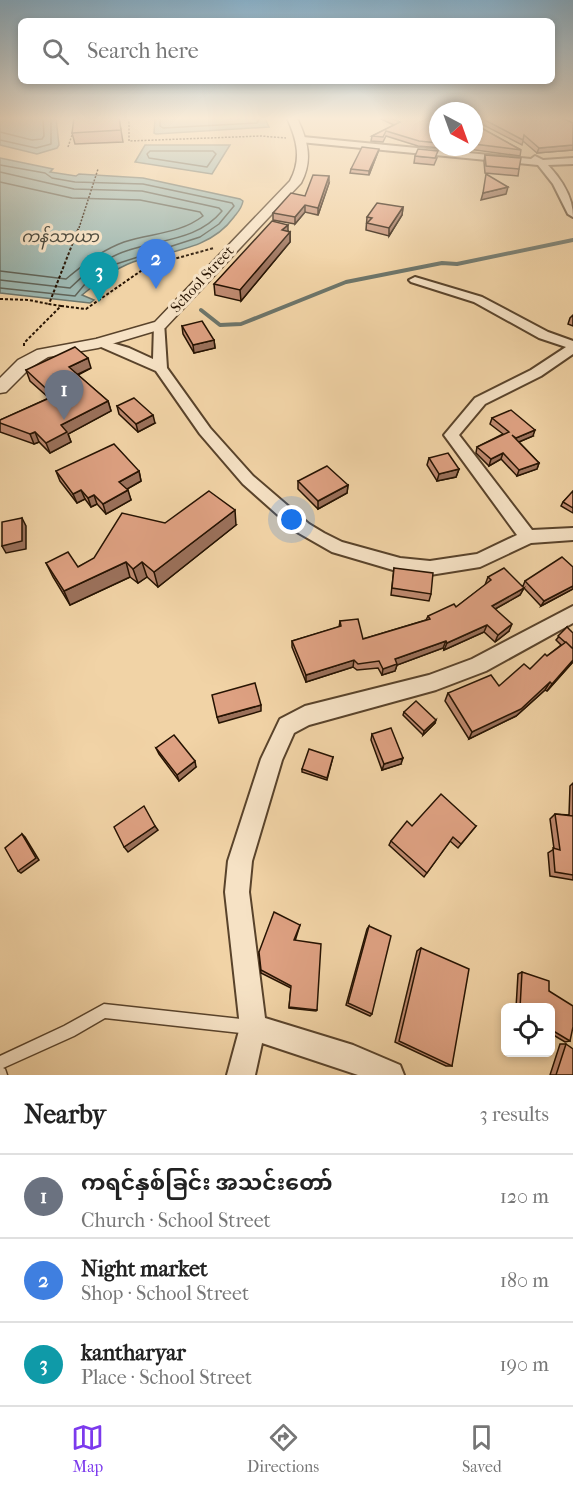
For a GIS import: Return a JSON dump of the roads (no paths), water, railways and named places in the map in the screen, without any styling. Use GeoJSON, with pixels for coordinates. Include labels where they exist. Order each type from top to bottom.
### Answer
{"type":"FeatureCollection","features":[{"type":"Feature","properties":{"kind":"street","name":"School Street"},"geometry":{"type":"LineString","coordinates":[[0,388],[12,373],[43,353],[98,343],[163,321],[294,183],[302,168]]}},
{"type":"Feature","properties":{"kind":"street"},"geometry":{"type":"LineString","coordinates":[[547,168],[563,191],[573,214]]}},
{"type":"Feature","properties":{"kind":"street"},"geometry":{"type":"LineString","coordinates":[[415,280],[464,295],[498,309],[573,347]]}},
{"type":"Feature","properties":{"kind":"street"},"geometry":{"type":"LineString","coordinates":[[163,321],[159,353],[161,368],[205,430],[231,463],[248,480],[303,528],[328,543],[400,566],[430,568],[480,560],[528,537],[573,534]]}},
{"type":"Feature","properties":{"kind":"street"},"geometry":{"type":"LineString","coordinates":[[98,343],[125,351],[161,368]]}},
{"type":"Feature","properties":{"kind":"street"},"geometry":{"type":"LineString","coordinates":[[528,537],[450,435],[480,401],[536,373],[573,347]]}},
{"type":"Feature","properties":{"kind":"street"},"geometry":{"type":"LineString","coordinates":[[241,1075],[254,1027],[237,892],[240,861],[272,759],[287,726],[304,716],[429,684],[479,665],[573,614]]}},
{"type":"Feature","properties":{"kind":"street"},"geometry":{"type":"LineString","coordinates":[[254,1027],[353,1059],[390,1075]]}},
{"type":"Feature","properties":{"kind":"lane"},"geometry":{"type":"LineString","coordinates":[[0,1063],[69,1031],[104,1011],[254,1027]]}},
{"type":"Feature","properties":{"kind":"water","name":"ကန်သာယာ"},"geometry":{"type":"Polygon","coordinates":[[[0,168],[49,168],[53,169],[50,172],[76,176],[79,174],[143,178],[243,201],[241,208],[224,228],[201,243],[133,262],[106,276],[82,295],[94,300],[90,303],[0,293],[0,168]]]}},
{"type":"Feature","properties":{"kind":"water"},"geometry":{"type":"Polygon","coordinates":[[[175,168],[216,168],[212,174],[175,168]]]}},
{"type":"Feature","properties":{"kind":"waterway"},"geometry":{"type":"LineString","coordinates":[[201,310],[220,325],[241,324],[346,282],[442,263],[457,264],[573,240]]}},
{"type":"Feature","properties":{"kind":"place","name":"Night market"},"geometry":{"type":"Point","coordinates":[156,289]}},
{"type":"Feature","properties":{"kind":"place","name":"kantharyar"},"geometry":{"type":"Point","coordinates":[99,302]}},
{"type":"Feature","properties":{"kind":"place","name":"ကရင်နှစ်ခြင်း အသင်းတော်"},"geometry":{"type":"Point","coordinates":[64,420]}}]}
